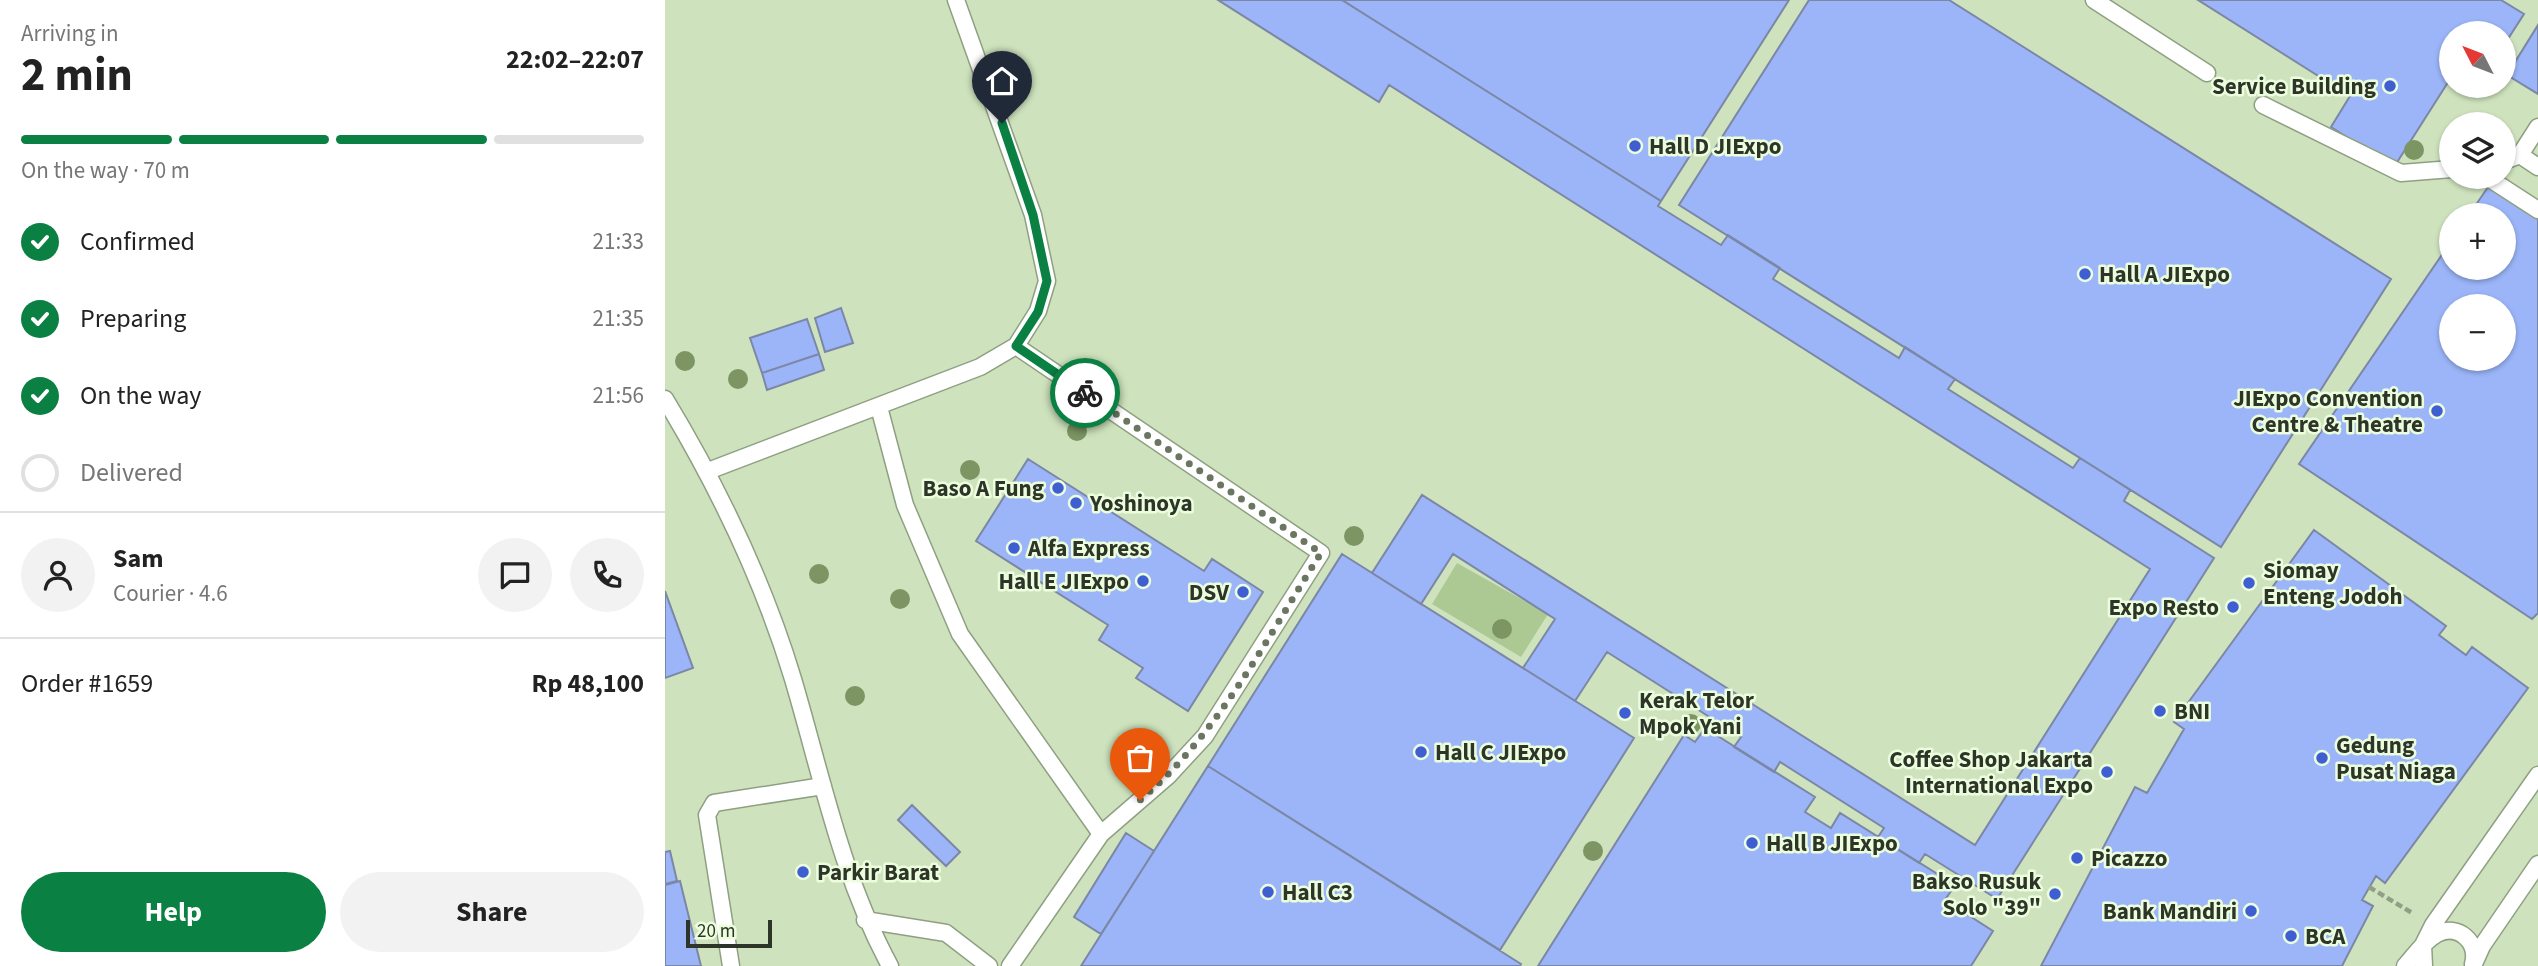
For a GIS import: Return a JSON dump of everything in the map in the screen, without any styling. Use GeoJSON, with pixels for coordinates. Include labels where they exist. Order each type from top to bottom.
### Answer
{"type":"FeatureCollection","features":[{"type":"Feature","properties":{"kind":"lane"},"geometry":{"type":"LineString","coordinates":[[708,471],[980,367],[1016,346],[1038,312],[1047,281],[1033,215],[955,0]]}},
{"type":"Feature","properties":{"kind":"lane"},"geometry":{"type":"LineString","coordinates":[[2094,0],[2207,73]]}},
{"type":"Feature","properties":{"kind":"lane"},"geometry":{"type":"LineString","coordinates":[[2263,105],[2401,173],[2439,170]]}},
{"type":"Feature","properties":{"kind":"lane"},"geometry":{"type":"LineString","coordinates":[[2516,153],[2538,127]]}},
{"type":"Feature","properties":{"kind":"lane"},"geometry":{"type":"LineString","coordinates":[[2516,159],[2538,167]]}},
{"type":"Feature","properties":{"kind":"lane"},"geometry":{"type":"LineString","coordinates":[[2506,189],[2538,210]]}},
{"type":"Feature","properties":{"kind":"lane"},"geometry":{"type":"LineString","coordinates":[[1010,966],[1101,834],[1168,776],[1205,736],[1321,553],[1016,346]]}},
{"type":"Feature","properties":{"kind":"lane"},"geometry":{"type":"LineString","coordinates":[[665,399],[708,471],[765,603],[792,677],[865,920],[890,966]]}},
{"type":"Feature","properties":{"kind":"lane"},"geometry":{"type":"LineString","coordinates":[[879,407],[905,505],[960,634],[1101,834]]}},
{"type":"Feature","properties":{"kind":"lane"},"geometry":{"type":"LineString","coordinates":[[2405,966],[2423,945],[2433,925],[2538,775]]}},
{"type":"Feature","properties":{"kind":"lane"},"geometry":{"type":"LineString","coordinates":[[731,966],[707,814],[714,803],[823,786]]}},
{"type":"Feature","properties":{"kind":"lane"},"geometry":{"type":"LineString","coordinates":[[2473,966],[2482,946],[2538,864]]}},
{"type":"Feature","properties":{"kind":"lane"},"geometry":{"type":"LineString","coordinates":[[865,920],[946,933],[989,966]]}},
{"type":"Feature","properties":{"kind":"lane"},"geometry":{"type":"LineString","coordinates":[[2423,945],[2443,932],[2461,933],[2473,946],[2476,954],[2473,966]]}},
{"type":"Feature","properties":{"kind":"lane"},"geometry":{"type":"LineString","coordinates":[[2423,945],[2424,966]]}},
{"type":"Feature","properties":{"kind":"path"},"geometry":{"type":"LineString","coordinates":[[2369,887],[2433,925]]}},
{"type":"Feature","properties":{"kind":"shaded area"},"geometry":{"type":"Polygon","coordinates":[[[665,0],[2538,0],[2538,966],[665,966],[665,0]]]}},
{"type":"Feature","properties":{"kind":"shaded area"},"geometry":{"type":"Polygon","coordinates":[[[1457,563],[1548,614],[1521,657],[1432,604],[1457,563]]]}},
{"type":"Feature","properties":{"kind":"building"},"geometry":{"type":"Polygon","coordinates":[[[1218,0],[1342,0],[1661,201],[1658,206],[1721,245],[1728,235],[1780,268],[1773,279],[1899,358],[1905,347],[1955,379],[1948,389],[2073,468],[2080,458],[2096,468],[2130,490],[2124,501],[2214,558],[1997,899],[1925,854],[1919,863],[1878,837],[1884,828],[1780,762],[1774,772],[1734,747],[1741,737],[1607,652],[1575,701],[1523,668],[1555,619],[1453,554],[1421,604],[1372,573],[1422,495],[1975,845],[2150,569],[1389,85],[1379,102],[1218,0]]]}},
{"type":"Feature","properties":{"kind":"building","name":"Hall D JIExpo"},"geometry":{"type":"Polygon","coordinates":[[[1342,0],[1789,0],[1661,201],[1342,0]]]}},
{"type":"Feature","properties":{"kind":"building","name":"Hall A JIExpo"},"geometry":{"type":"Polygon","coordinates":[[[1809,0],[1949,0],[2391,279],[2221,547],[1679,205],[1809,0]]]}},
{"type":"Feature","properties":{"kind":"building","name":"Service Building"},"geometry":{"type":"Polygon","coordinates":[[[2198,0],[2501,0],[2524,14],[2517,25],[2517,21],[2439,21],[2439,96],[2394,167],[2331,127],[2350,96],[2198,0]]]}},
{"type":"Feature","properties":{"kind":"building"},"geometry":{"type":"Polygon","coordinates":[[[2538,25],[2538,94],[2517,81],[2517,59],[2538,25]]]}},
{"type":"Feature","properties":{"kind":"building","name":"JIExpo Convention Centre & Theatre"},"geometry":{"type":"Polygon","coordinates":[[[2487,189],[2491,189],[2513,203],[2477,203],[2487,189]]]}},
{"type":"Feature","properties":{"kind":"building","name":"JIExpo Convention Centre & Theatre"},"geometry":{"type":"Polygon","coordinates":[[[2516,205],[2538,219],[2538,613],[2532,619],[2299,464],[2439,259],[2439,280],[2516,280],[2516,205]]]}},
{"type":"Feature","properties":{"kind":"building"},"geometry":{"type":"Polygon","coordinates":[[[841,308],[853,343],[825,352],[815,318],[841,308]]]}},
{"type":"Feature","properties":{"kind":"building"},"geometry":{"type":"Polygon","coordinates":[[[807,319],[819,354],[762,373],[750,338],[807,319]]]}},
{"type":"Feature","properties":{"kind":"building"},"geometry":{"type":"Polygon","coordinates":[[[819,354],[824,370],[767,390],[762,373],[819,354]]]}},
{"type":"Feature","properties":{"kind":"building","name":"Hall E JIExpo"},"geometry":{"type":"Polygon","coordinates":[[[1028,459],[1204,571],[1212,559],[1263,592],[1188,711],[1136,678],[1143,668],[1099,640],[1108,625],[976,541],[1028,459]]]}},
{"type":"Feature","properties":{"kind":"building","name":"Gedung Pusat Niaga"},"geometry":{"type":"Polygon","coordinates":[[[2314,530],[2446,626],[2439,635],[2451,644],[2466,655],[2472,647],[2528,688],[2385,883],[2376,876],[2362,900],[2373,906],[2342,966],[2041,966],[2135,787],[2147,793],[2184,729],[2174,722],[2314,530]]]}},
{"type":"Feature","properties":{"kind":"building","name":"Hall C JIExpo"},"geometry":{"type":"Polygon","coordinates":[[[1342,554],[1634,738],[1500,950],[1208,766],[1342,554]]]}},
{"type":"Feature","properties":{"kind":"building"},"geometry":{"type":"Polygon","coordinates":[[[665,591],[693,668],[665,678],[665,591]]]}},
{"type":"Feature","properties":{"kind":"building","name":"Hall B JIExpo"},"geometry":{"type":"Polygon","coordinates":[[[1705,728],[1815,797],[1805,812],[1831,828],[1840,813],[1955,885],[1945,900],[1993,931],[1971,966],[1538,966],[1684,735],[1695,742],[1705,728]]]}},
{"type":"Feature","properties":{"kind":"building","name":"Hall C3"},"geometry":{"type":"Polygon","coordinates":[[[1208,766],[1521,964],[1520,966],[1081,966],[1208,766]]]}},
{"type":"Feature","properties":{"kind":"building"},"geometry":{"type":"Polygon","coordinates":[[[912,805],[960,852],[946,866],[898,820],[912,805]]]}},
{"type":"Feature","properties":{"kind":"building"},"geometry":{"type":"Polygon","coordinates":[[[1126,833],[1154,851],[1101,934],[1074,917],[1126,833]]]}},
{"type":"Feature","properties":{"kind":"building"},"geometry":{"type":"Polygon","coordinates":[[[670,851],[677,881],[665,884],[665,852],[670,851]]]}},
{"type":"Feature","properties":{"kind":"building"},"geometry":{"type":"Polygon","coordinates":[[[680,881],[701,966],[665,966],[665,885],[680,881]]]}},
{"type":"Feature","properties":{"kind":"way so far"},"geometry":{"type":"LineString","coordinates":[[1085,393],[1321,553],[1205,736],[1168,776],[1140,800]]}},
{"type":"Feature","properties":{"kind":"place","name":"Service Building"},"geometry":{"type":"Point","coordinates":[2390,86]}},
{"type":"Feature","properties":{"kind":"place","name":"Hall D JIExpo"},"geometry":{"type":"Point","coordinates":[1635,146]}},
{"type":"Feature","properties":{"kind":"place","name":"Hall A JIExpo"},"geometry":{"type":"Point","coordinates":[2085,274]}},
{"type":"Feature","properties":{"kind":"place","name":"JIExpo Convention Centre & Theatre"},"geometry":{"type":"Point","coordinates":[2437,411]}},
{"type":"Feature","properties":{"kind":"place","name":"Baso A Fung"},"geometry":{"type":"Point","coordinates":[1058,488]}},
{"type":"Feature","properties":{"kind":"place","name":"Yoshinoya"},"geometry":{"type":"Point","coordinates":[1076,503]}},
{"type":"Feature","properties":{"kind":"place","name":"Alfa Express"},"geometry":{"type":"Point","coordinates":[1014,548]}},
{"type":"Feature","properties":{"kind":"place","name":"Hall E JIExpo"},"geometry":{"type":"Point","coordinates":[1143,581]}},
{"type":"Feature","properties":{"kind":"place","name":"Siomay Enteng Jodoh"},"geometry":{"type":"Point","coordinates":[2249,583]}},
{"type":"Feature","properties":{"kind":"place","name":"DSV"},"geometry":{"type":"Point","coordinates":[1243,592]}},
{"type":"Feature","properties":{"kind":"place","name":"Expo Resto"},"geometry":{"type":"Point","coordinates":[2233,607]}},
{"type":"Feature","properties":{"kind":"place","name":"BNI"},"geometry":{"type":"Point","coordinates":[2160,711]}},
{"type":"Feature","properties":{"kind":"place","name":"Kerak Telor Mpok Yani"},"geometry":{"type":"Point","coordinates":[1625,713]}},
{"type":"Feature","properties":{"kind":"place","name":"Hall C JIExpo"},"geometry":{"type":"Point","coordinates":[1421,752]}},
{"type":"Feature","properties":{"kind":"place","name":"Gedung Pusat Niaga"},"geometry":{"type":"Point","coordinates":[2322,758]}},
{"type":"Feature","properties":{"kind":"place","name":"Coffee Shop Jakarta International Expo"},"geometry":{"type":"Point","coordinates":[2107,772]}},
{"type":"Feature","properties":{"kind":"place","name":"Hall B JIExpo"},"geometry":{"type":"Point","coordinates":[1752,843]}},
{"type":"Feature","properties":{"kind":"place","name":"Picazzo"},"geometry":{"type":"Point","coordinates":[2077,858]}},
{"type":"Feature","properties":{"kind":"place","name":"Parkir Barat"},"geometry":{"type":"Point","coordinates":[803,872]}},
{"type":"Feature","properties":{"kind":"place","name":"Hall C3"},"geometry":{"type":"Point","coordinates":[1268,892]}},
{"type":"Feature","properties":{"kind":"place","name":"Bakso Rusuk Solo \"39\""},"geometry":{"type":"Point","coordinates":[2055,894]}},
{"type":"Feature","properties":{"kind":"place","name":"Bank Mandiri"},"geometry":{"type":"Point","coordinates":[2251,911]}},
{"type":"Feature","properties":{"kind":"place","name":"BCA"},"geometry":{"type":"Point","coordinates":[2291,936]}},
{"type":"Feature","properties":{"kind":"route"},"geometry":{"type":"LineString","coordinates":[[1002,123],[1033,215],[1047,281],[1038,312],[1016,346],[1085,393]]}}]}
